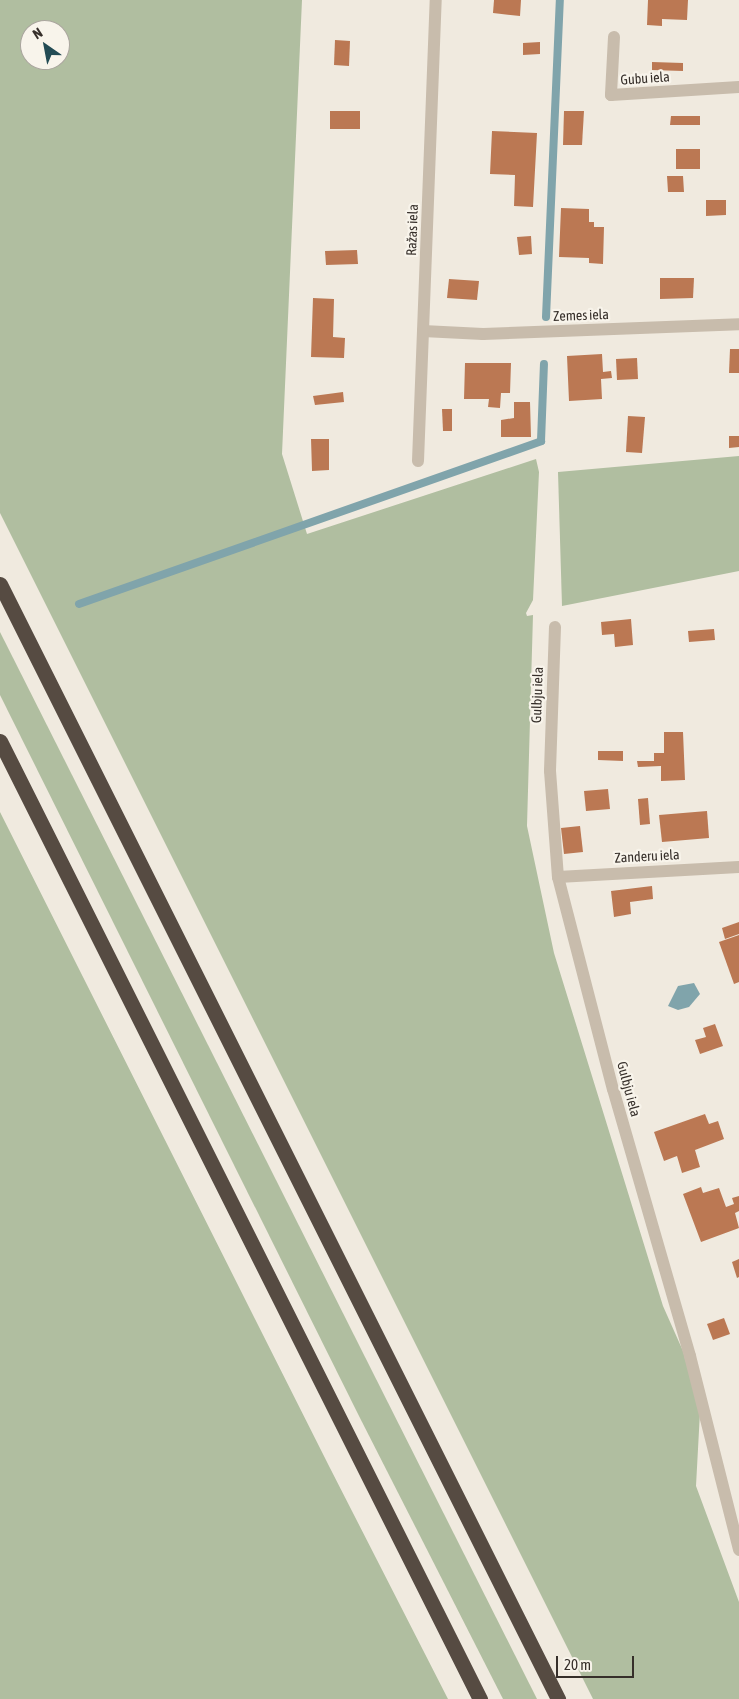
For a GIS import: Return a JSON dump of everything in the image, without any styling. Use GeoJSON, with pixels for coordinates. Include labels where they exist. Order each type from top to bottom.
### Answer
{"type":"FeatureCollection","features":[{"type":"Feature","properties":{"kind":"highway"},"geometry":{"type":"LineString","coordinates":[[0,584],[558,1699]]}},
{"type":"Feature","properties":{"kind":"highway"},"geometry":{"type":"LineString","coordinates":[[0,741],[480,1699]]}},
{"type":"Feature","properties":{"kind":"street","name":"Ražas iela"},"geometry":{"type":"LineString","coordinates":[[418,461],[436,0]]}},
{"type":"Feature","properties":{"kind":"street","name":"Gubu iela"},"geometry":{"type":"LineString","coordinates":[[614,37],[611,95],[739,87]]}},
{"type":"Feature","properties":{"kind":"street","name":"Zemes iela"},"geometry":{"type":"LineString","coordinates":[[423,331],[483,334],[739,324]]}},
{"type":"Feature","properties":{"kind":"street","name":"Gulbju iela"},"geometry":{"type":"LineString","coordinates":[[555,627],[550,771],[558,877],[613,1089],[690,1356],[739,1550]]}},
{"type":"Feature","properties":{"kind":"street","name":"Zanderu iela"},"geometry":{"type":"LineString","coordinates":[[558,877],[739,866]]}},
{"type":"Feature","properties":{"kind":"green space"},"geometry":{"type":"Polygon","coordinates":[[[0,0],[302,0],[282,454],[307,534],[536,459],[539,472],[533,600],[526,613],[527,616],[533,615],[527,826],[554,953],[663,1306],[683,1351],[700,1412],[696,1486],[739,1602],[739,1699],[593,1699],[0,513],[0,0]]]}},
{"type":"Feature","properties":{"kind":"green space"},"geometry":{"type":"Polygon","coordinates":[[[739,456],[739,571],[562,606],[558,472],[739,456]]]}},
{"type":"Feature","properties":{"kind":"green space"},"geometry":{"type":"Polygon","coordinates":[[[0,632],[537,1699],[503,1699],[360,1418],[0,695],[0,632]]]}},
{"type":"Feature","properties":{"kind":"green space"},"geometry":{"type":"Polygon","coordinates":[[[0,812],[330,1468],[448,1699],[0,1699],[0,812]]]}},
{"type":"Feature","properties":{"kind":"water"},"geometry":{"type":"Polygon","coordinates":[[[694,983],[700,994],[689,1007],[678,1010],[668,1006],[678,986],[694,983]]]}},
{"type":"Feature","properties":{"kind":"building"},"geometry":{"type":"Polygon","coordinates":[[[494,0],[521,0],[520,16],[493,13],[494,0]]]}},
{"type":"Feature","properties":{"kind":"building"},"geometry":{"type":"Polygon","coordinates":[[[648,0],[688,0],[687,20],[662,19],[662,26],[647,25],[648,0]]]}},
{"type":"Feature","properties":{"kind":"building"},"geometry":{"type":"Polygon","coordinates":[[[335,40],[350,41],[349,66],[334,65],[335,40]]]}},
{"type":"Feature","properties":{"kind":"building"},"geometry":{"type":"Polygon","coordinates":[[[540,42],[540,54],[523,55],[523,43],[540,42]]]}},
{"type":"Feature","properties":{"kind":"building"},"geometry":{"type":"Polygon","coordinates":[[[652,62],[683,63],[683,71],[652,70],[652,62]]]}},
{"type":"Feature","properties":{"kind":"building"},"geometry":{"type":"Polygon","coordinates":[[[330,111],[360,111],[360,129],[330,129],[330,111]]]}},
{"type":"Feature","properties":{"kind":"building"},"geometry":{"type":"Polygon","coordinates":[[[564,111],[584,111],[582,145],[563,145],[564,111]]]}},
{"type":"Feature","properties":{"kind":"building"},"geometry":{"type":"Polygon","coordinates":[[[671,116],[700,116],[700,125],[670,125],[671,116]]]}},
{"type":"Feature","properties":{"kind":"building"},"geometry":{"type":"Polygon","coordinates":[[[492,131],[537,133],[533,207],[514,206],[515,175],[490,174],[492,131]]]}},
{"type":"Feature","properties":{"kind":"building"},"geometry":{"type":"Polygon","coordinates":[[[676,149],[700,149],[700,169],[676,169],[676,149]]]}},
{"type":"Feature","properties":{"kind":"building"},"geometry":{"type":"Polygon","coordinates":[[[667,176],[683,176],[684,192],[668,192],[667,176]]]}},
{"type":"Feature","properties":{"kind":"building"},"geometry":{"type":"Polygon","coordinates":[[[706,200],[726,200],[726,215],[706,216],[706,200]]]}},
{"type":"Feature","properties":{"kind":"building"},"geometry":{"type":"Polygon","coordinates":[[[561,208],[589,209],[589,222],[594,222],[594,227],[604,227],[603,264],[589,263],[589,258],[559,257],[561,208]]]}},
{"type":"Feature","properties":{"kind":"building"},"geometry":{"type":"Polygon","coordinates":[[[531,236],[532,254],[519,255],[517,237],[531,236]]]}},
{"type":"Feature","properties":{"kind":"building"},"geometry":{"type":"Polygon","coordinates":[[[357,250],[358,264],[326,265],[325,251],[357,250]]]}},
{"type":"Feature","properties":{"kind":"building"},"geometry":{"type":"Polygon","coordinates":[[[660,278],[694,278],[693,298],[660,299],[660,278]]]}},
{"type":"Feature","properties":{"kind":"building"},"geometry":{"type":"Polygon","coordinates":[[[449,279],[479,281],[477,300],[447,298],[449,279]]]}},
{"type":"Feature","properties":{"kind":"building"},"geometry":{"type":"Polygon","coordinates":[[[313,298],[334,299],[333,337],[345,338],[344,358],[311,357],[313,298]]]}},
{"type":"Feature","properties":{"kind":"building"},"geometry":{"type":"Polygon","coordinates":[[[730,349],[739,349],[739,373],[729,373],[730,349]]]}},
{"type":"Feature","properties":{"kind":"building"},"geometry":{"type":"Polygon","coordinates":[[[602,354],[603,372],[611,371],[612,378],[601,379],[602,399],[569,401],[567,356],[602,354]]]}},
{"type":"Feature","properties":{"kind":"building"},"geometry":{"type":"Polygon","coordinates":[[[637,358],[638,379],[617,380],[616,359],[637,358]]]}},
{"type":"Feature","properties":{"kind":"building"},"geometry":{"type":"Polygon","coordinates":[[[465,363],[511,363],[510,393],[501,393],[500,408],[488,407],[489,399],[464,399],[465,363]]]}},
{"type":"Feature","properties":{"kind":"building"},"geometry":{"type":"Polygon","coordinates":[[[343,392],[344,402],[315,405],[313,396],[343,392]]]}},
{"type":"Feature","properties":{"kind":"building"},"geometry":{"type":"Polygon","coordinates":[[[514,402],[530,402],[531,437],[501,437],[501,420],[514,418],[514,402]]]}},
{"type":"Feature","properties":{"kind":"building"},"geometry":{"type":"Polygon","coordinates":[[[442,409],[452,409],[452,431],[443,431],[442,409]]]}},
{"type":"Feature","properties":{"kind":"building"},"geometry":{"type":"Polygon","coordinates":[[[628,416],[645,417],[642,453],[626,452],[628,416]]]}},
{"type":"Feature","properties":{"kind":"building"},"geometry":{"type":"Polygon","coordinates":[[[729,436],[739,436],[739,447],[729,448],[729,436]]]}},
{"type":"Feature","properties":{"kind":"building"},"geometry":{"type":"Polygon","coordinates":[[[311,439],[329,439],[329,470],[312,471],[311,439]]]}},
{"type":"Feature","properties":{"kind":"building"},"geometry":{"type":"Polygon","coordinates":[[[631,619],[633,645],[615,647],[614,634],[602,635],[601,622],[631,619]]]}},
{"type":"Feature","properties":{"kind":"building"},"geometry":{"type":"Polygon","coordinates":[[[714,629],[715,640],[689,642],[688,631],[714,629]]]}},
{"type":"Feature","properties":{"kind":"building"},"geometry":{"type":"Polygon","coordinates":[[[664,732],[683,732],[685,780],[661,781],[661,766],[638,767],[637,761],[654,761],[654,753],[664,753],[664,732]]]}},
{"type":"Feature","properties":{"kind":"building"},"geometry":{"type":"Polygon","coordinates":[[[598,751],[623,751],[623,761],[598,760],[598,751]]]}},
{"type":"Feature","properties":{"kind":"building"},"geometry":{"type":"Polygon","coordinates":[[[608,789],[610,809],[586,811],[584,791],[608,789]]]}},
{"type":"Feature","properties":{"kind":"building"},"geometry":{"type":"Polygon","coordinates":[[[648,798],[650,824],[640,825],[638,799],[648,798]]]}},
{"type":"Feature","properties":{"kind":"building"},"geometry":{"type":"Polygon","coordinates":[[[707,811],[709,838],[662,842],[659,815],[707,811]]]}},
{"type":"Feature","properties":{"kind":"building"},"geometry":{"type":"Polygon","coordinates":[[[580,826],[583,852],[564,854],[561,828],[580,826]]]}},
{"type":"Feature","properties":{"kind":"building"},"geometry":{"type":"Polygon","coordinates":[[[652,886],[653,899],[630,902],[631,914],[614,917],[611,891],[652,886]]]}},
{"type":"Feature","properties":{"kind":"building"},"geometry":{"type":"Polygon","coordinates":[[[739,922],[739,934],[725,939],[722,928],[739,922]]]}},
{"type":"Feature","properties":{"kind":"building"},"geometry":{"type":"Polygon","coordinates":[[[739,935],[739,982],[734,984],[719,942],[739,935]]]}},
{"type":"Feature","properties":{"kind":"building"},"geometry":{"type":"Polygon","coordinates":[[[715,1024],[723,1046],[700,1054],[695,1040],[706,1037],[703,1028],[715,1024]]]}},
{"type":"Feature","properties":{"kind":"building"},"geometry":{"type":"Polygon","coordinates":[[[705,1114],[709,1124],[718,1121],[724,1139],[695,1150],[700,1167],[682,1173],[677,1156],[664,1161],[654,1132],[705,1114]]]}},
{"type":"Feature","properties":{"kind":"building"},"geometry":{"type":"Polygon","coordinates":[[[701,1187],[703,1193],[719,1188],[726,1207],[734,1204],[732,1198],[739,1196],[739,1211],[735,1213],[739,1228],[701,1242],[683,1194],[701,1187]]]}},
{"type":"Feature","properties":{"kind":"building"},"geometry":{"type":"Polygon","coordinates":[[[739,1259],[739,1277],[737,1278],[732,1262],[739,1259]]]}},
{"type":"Feature","properties":{"kind":"building"},"geometry":{"type":"Polygon","coordinates":[[[724,1318],[730,1334],[713,1340],[707,1324],[724,1318]]]}},
{"type":"Feature","properties":{"kind":"waterway"},"geometry":{"type":"LineString","coordinates":[[546,317],[560,0]]}},
{"type":"Feature","properties":{"kind":"waterway"},"geometry":{"type":"LineString","coordinates":[[79,604],[541,441],[544,364]]}}]}
